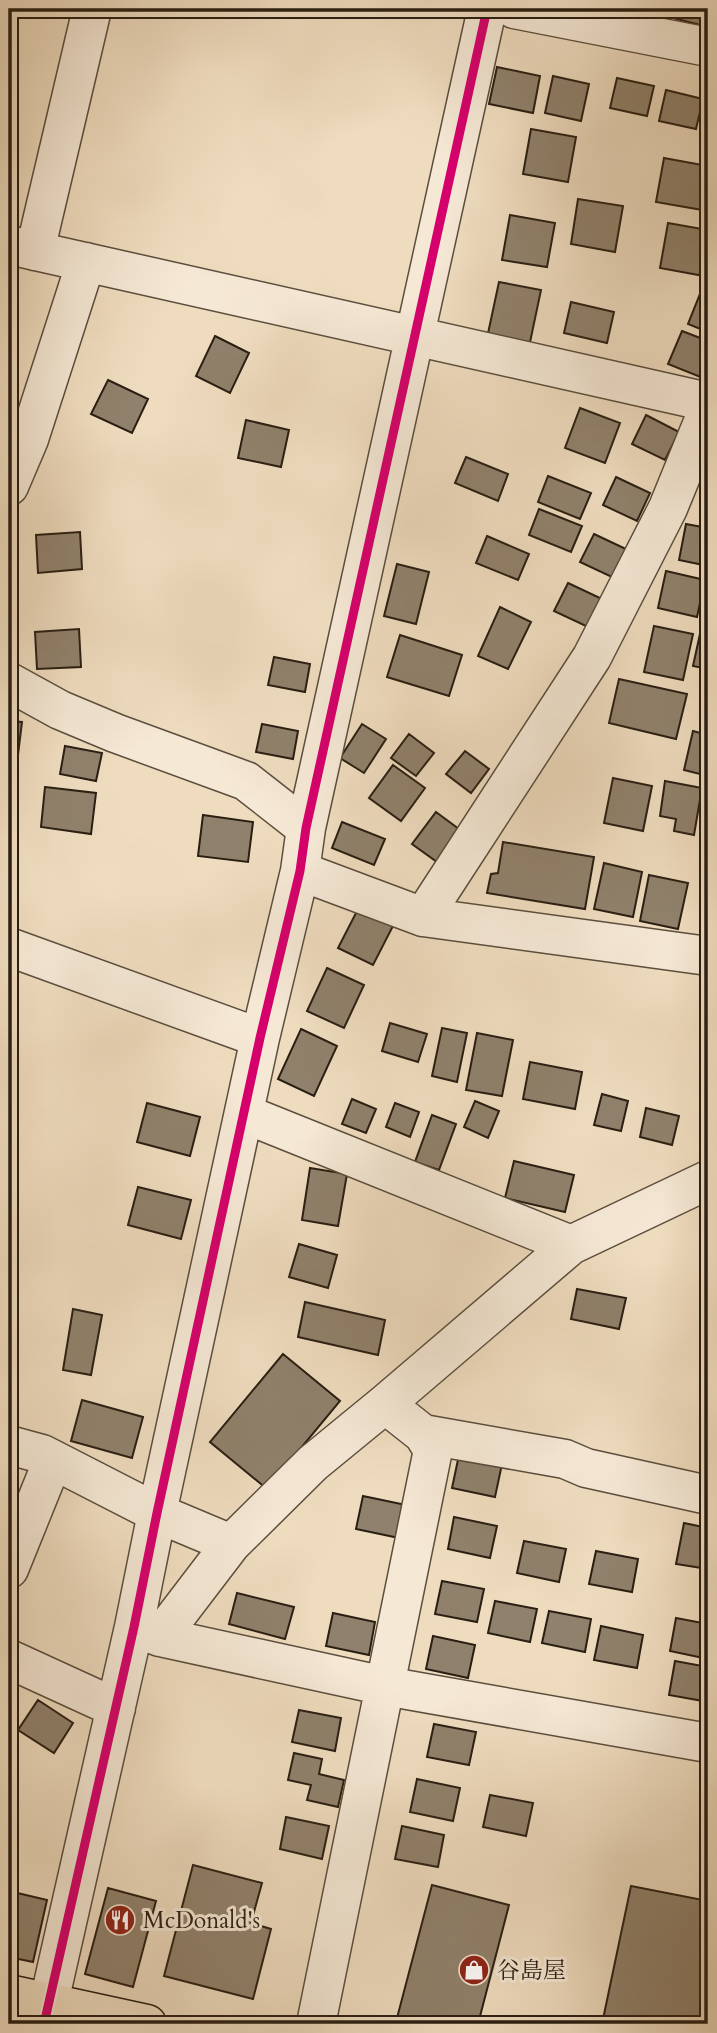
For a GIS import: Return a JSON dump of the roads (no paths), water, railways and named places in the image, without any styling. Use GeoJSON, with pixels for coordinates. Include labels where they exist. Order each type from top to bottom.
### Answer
{"type":"FeatureCollection","features":[{"type":"Feature","properties":{"kind":"main road"},"geometry":{"type":"LineString","coordinates":[[9,1994],[46,2013],[147,2024]]}},
{"type":"Feature","properties":{"kind":"street"},"geometry":{"type":"LineString","coordinates":[[92,9],[22,248],[708,402]]}},
{"type":"Feature","properties":{"kind":"street"},"geometry":{"type":"LineString","coordinates":[[147,1632],[145,1507],[245,1114],[487,9]]}},
{"type":"Feature","properties":{"kind":"street"},"geometry":{"type":"LineString","coordinates":[[514,9],[708,47]]}},
{"type":"Feature","properties":{"kind":"street"},"geometry":{"type":"LineString","coordinates":[[9,486],[29,439],[86,262]]}},
{"type":"Feature","properties":{"kind":"street"},"geometry":{"type":"LineString","coordinates":[[423,917],[592,657],[668,508],[708,410]]}},
{"type":"Feature","properties":{"kind":"street"},"geometry":{"type":"LineString","coordinates":[[9,682],[60,710],[104,729],[246,781],[306,828]]}},
{"type":"Feature","properties":{"kind":"street"},"geometry":{"type":"LineString","coordinates":[[299,871],[423,917],[708,956]]}},
{"type":"Feature","properties":{"kind":"street"},"geometry":{"type":"LineString","coordinates":[[9,947],[260,1038]]}},
{"type":"Feature","properties":{"kind":"street"},"geometry":{"type":"LineString","coordinates":[[245,1114],[571,1245]]}},
{"type":"Feature","properties":{"kind":"street"},"geometry":{"type":"LineString","coordinates":[[46,2013],[116,1708],[147,1632],[313,1463],[571,1245],[708,1180]]}},
{"type":"Feature","properties":{"kind":"street"},"geometry":{"type":"LineString","coordinates":[[316,2024],[433,1450],[423,1434],[386,1404]]}},
{"type":"Feature","properties":{"kind":"street"},"geometry":{"type":"LineString","coordinates":[[423,1434],[565,1459],[586,1468],[708,1495]]}},
{"type":"Feature","properties":{"kind":"street"},"geometry":{"type":"LineString","coordinates":[[9,1445],[42,1454],[145,1507],[231,1544]]}},
{"type":"Feature","properties":{"kind":"street"},"geometry":{"type":"LineString","coordinates":[[9,1569],[53,1460]]}},
{"type":"Feature","properties":{"kind":"street"},"geometry":{"type":"LineString","coordinates":[[147,1632],[385,1686],[708,1743]]}},
{"type":"Feature","properties":{"kind":"street"},"geometry":{"type":"LineString","coordinates":[[9,1659],[116,1708]]}},
{"type":"Feature","properties":{"kind":"place","name":"McDonald's"},"geometry":{"type":"Point","coordinates":[120,1920]}},
{"type":"Feature","properties":{"kind":"place","name":"谷島屋"},"geometry":{"type":"Point","coordinates":[474,1970]}}]}
